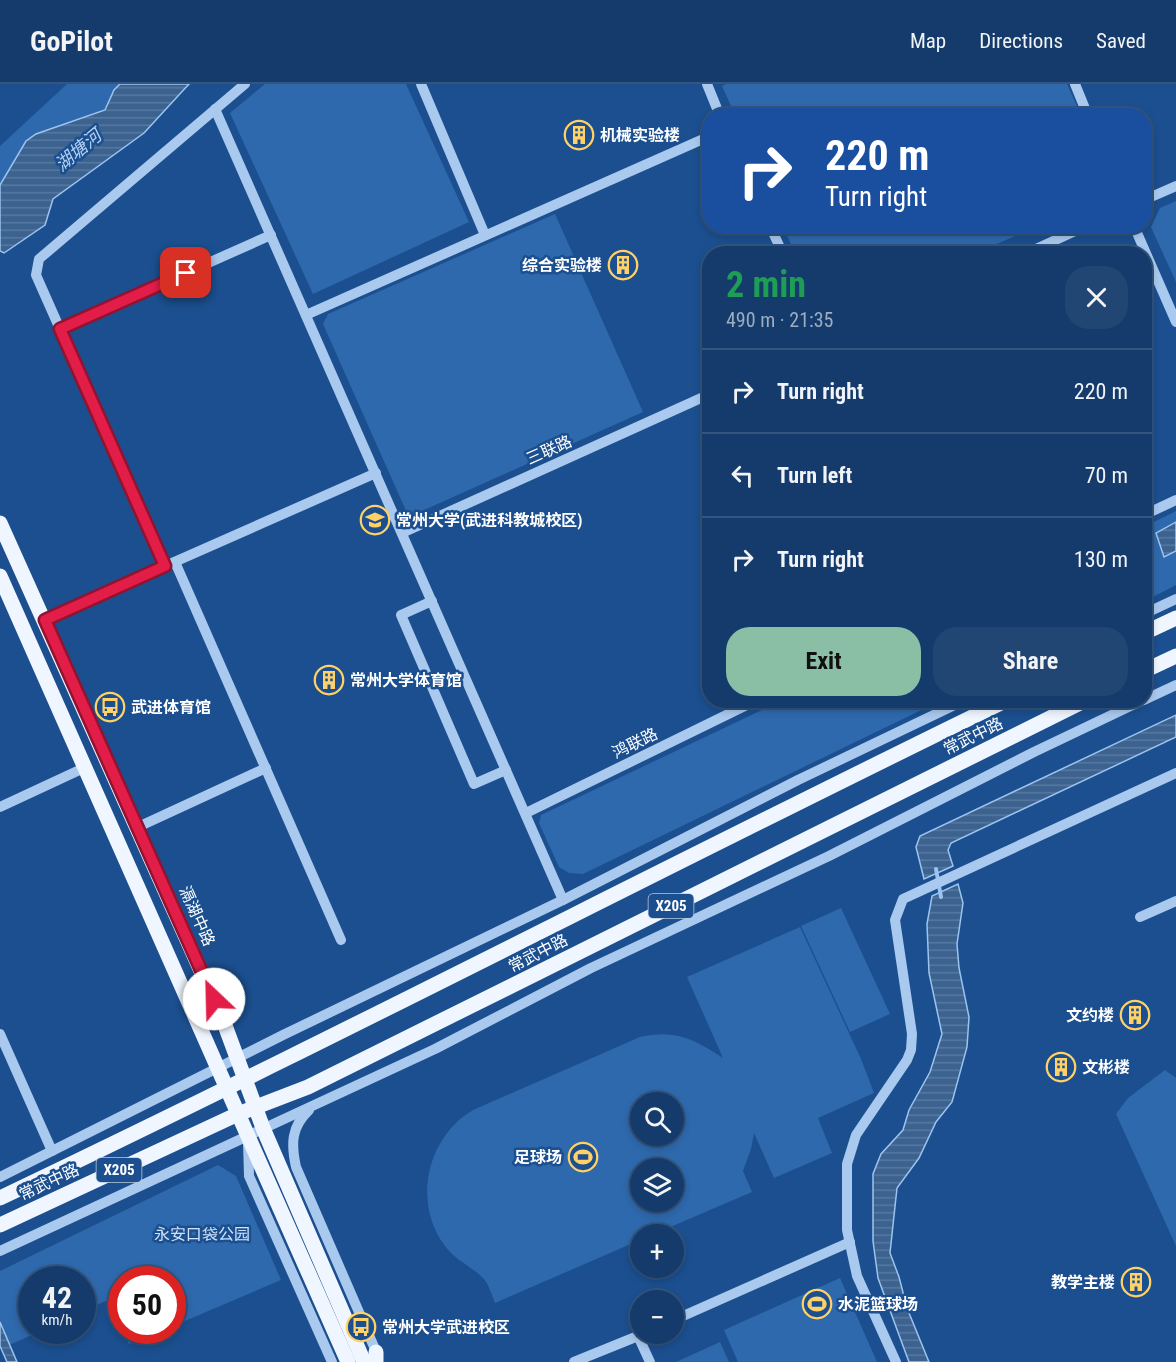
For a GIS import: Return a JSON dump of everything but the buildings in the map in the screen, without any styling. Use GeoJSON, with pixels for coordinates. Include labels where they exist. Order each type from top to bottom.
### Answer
{"type":"FeatureCollection","features":[{"type":"Feature","properties":{"kind":"main road","name":"滆湖中路"},"geometry":{"type":"LineString","coordinates":[[0,523],[224,1020],[262,1128],[374,1359]]}},
{"type":"Feature","properties":{"kind":"main road"},"geometry":{"type":"LineString","coordinates":[[0,576],[348,1362]]}},
{"type":"Feature","properties":{"kind":"main road"},"geometry":{"type":"LineString","coordinates":[[1152,629],[1176,618]]}},
{"type":"Feature","properties":{"kind":"main road"},"geometry":{"type":"LineString","coordinates":[[1152,667],[1176,656]]}},
{"type":"Feature","properties":{"kind":"main road","name":"常武中路"},"geometry":{"type":"LineString","coordinates":[[0,1198],[227,1089],[806,798],[991,708]]}},
{"type":"Feature","properties":{"kind":"main road","name":"常武中路"},"geometry":{"type":"LineString","coordinates":[[0,1225],[238,1114],[308,1087],[1070,708]]}},
{"type":"Feature","properties":{"kind":"street"},"geometry":{"type":"LineString","coordinates":[[245,84],[39,259],[36,275],[266,768],[341,940]]}},
{"type":"Feature","properties":{"kind":"street"},"geometry":{"type":"LineString","coordinates":[[421,84],[485,235]]}},
{"type":"Feature","properties":{"kind":"street"},"geometry":{"type":"LineString","coordinates":[[1075,84],[1085,108]]}},
{"type":"Feature","properties":{"kind":"street"},"geometry":{"type":"LineString","coordinates":[[709,85],[717,108]]}},
{"type":"Feature","properties":{"kind":"street"},"geometry":{"type":"LineString","coordinates":[[215,109],[563,900]]}},
{"type":"Feature","properties":{"kind":"street"},"geometry":{"type":"LineString","coordinates":[[306,315],[702,140]]}},
{"type":"Feature","properties":{"kind":"street"},"geometry":{"type":"LineString","coordinates":[[1152,196],[1176,186]]}},
{"type":"Feature","properties":{"kind":"street"},"geometry":{"type":"LineString","coordinates":[[1042,246],[1069,234]]}},
{"type":"Feature","properties":{"kind":"street"},"geometry":{"type":"LineString","coordinates":[[60,329],[271,235]]}},
{"type":"Feature","properties":{"kind":"street"},"geometry":{"type":"LineString","coordinates":[[1152,267],[1176,322]]}},
{"type":"Feature","properties":{"kind":"street","name":"三联路"},"geometry":{"type":"LineString","coordinates":[[402,533],[702,398]]}},
{"type":"Feature","properties":{"kind":"street"},"geometry":{"type":"LineString","coordinates":[[45,620],[376,473]]}},
{"type":"Feature","properties":{"kind":"street"},"geometry":{"type":"LineString","coordinates":[[1152,511],[1176,500]]}},
{"type":"Feature","properties":{"kind":"street"},"geometry":{"type":"LineString","coordinates":[[1152,610],[1176,599]]}},
{"type":"Feature","properties":{"kind":"street"},"geometry":{"type":"LineString","coordinates":[[432,601],[401,615],[474,784],[506,770]]}},
{"type":"Feature","properties":{"kind":"street"},"geometry":{"type":"LineString","coordinates":[[1152,696],[1176,685]]}},
{"type":"Feature","properties":{"kind":"street","name":"鸿联路"},"geometry":{"type":"LineString","coordinates":[[526,813],[741,708]]}},
{"type":"Feature","properties":{"kind":"street"},"geometry":{"type":"LineString","coordinates":[[0,1178],[283,1035],[563,900],[798,780],[948,708]]}},
{"type":"Feature","properties":{"kind":"street"},"geometry":{"type":"LineString","coordinates":[[0,1251],[435,1049],[591,968],[829,856],[1034,752],[1127,708]]}},
{"type":"Feature","properties":{"kind":"street"},"geometry":{"type":"LineString","coordinates":[[0,807],[86,767]]}},
{"type":"Feature","properties":{"kind":"street"},"geometry":{"type":"LineString","coordinates":[[138,827],[266,768]]}},
{"type":"Feature","properties":{"kind":"street"},"geometry":{"type":"LineString","coordinates":[[896,1362],[857,1276],[847,1230],[847,1164],[856,1135],[907,1060],[911,1050],[912,1034],[895,920],[903,899],[1176,773]]}},
{"type":"Feature","properties":{"kind":"street"},"geometry":{"type":"LineString","coordinates":[[1140,917],[1176,901]]}},
{"type":"Feature","properties":{"kind":"street"},"geometry":{"type":"LineString","coordinates":[[0,1034],[52,1151]]}},
{"type":"Feature","properties":{"kind":"street"},"geometry":{"type":"LineString","coordinates":[[314,1105],[302,1116],[292,1139],[296,1167],[374,1359]]}},
{"type":"Feature","properties":{"kind":"street"},"geometry":{"type":"LineString","coordinates":[[247,1135],[249,1176],[332,1362]]}},
{"type":"Feature","properties":{"kind":"street"},"geometry":{"type":"LineString","coordinates":[[684,1316],[850,1242]]}},
{"type":"Feature","properties":{"kind":"street"},"geometry":{"type":"LineString","coordinates":[[574,1362],[630,1339]]}},
{"type":"Feature","properties":{"kind":"street"},"geometry":{"type":"LineString","coordinates":[[643,1344],[650,1362]]}},
{"type":"Feature","properties":{"kind":"green space"},"geometry":{"type":"Polygon","coordinates":[[[67,84],[191,84],[0,243],[0,146],[67,84]]]}},
{"type":"Feature","properties":{"kind":"green space"},"geometry":{"type":"Polygon","coordinates":[[[265,84],[406,84],[469,222],[313,294],[230,113],[265,84]]]}},
{"type":"Feature","properties":{"kind":"green space"},"geometry":{"type":"Polygon","coordinates":[[[726,84],[1067,84],[1078,108],[732,108],[722,86],[726,84]]]}},
{"type":"Feature","properties":{"kind":"green space"},"geometry":{"type":"Polygon","coordinates":[[[1176,201],[1176,282],[1152,229],[1160,208],[1176,201]]]}},
{"type":"Feature","properties":{"kind":"green space"},"geometry":{"type":"Polygon","coordinates":[[[555,214],[643,412],[413,515],[407,513],[323,324],[328,314],[555,214]]]}},
{"type":"Feature","properties":{"kind":"green space"},"geometry":{"type":"Polygon","coordinates":[[[786,234],[1020,234],[992,246],[792,246],[786,234]]]}},
{"type":"Feature","properties":{"kind":"green space"},"geometry":{"type":"Polygon","coordinates":[[[1176,511],[1176,585],[1152,597],[1152,523],[1176,511]]]}},
{"type":"Feature","properties":{"kind":"green space"},"geometry":{"type":"Polygon","coordinates":[[[766,708],[926,708],[583,874],[569,873],[559,867],[539,823],[541,815],[766,708]]]}},
{"type":"Feature","properties":{"kind":"green space"},"geometry":{"type":"Polygon","coordinates":[[[841,908],[890,1014],[850,1032],[801,926],[841,908]]]}},
{"type":"Feature","properties":{"kind":"green space"},"geometry":{"type":"Polygon","coordinates":[[[800,927],[861,1059],[874,1093],[818,1118],[832,1153],[774,1178],[754,1133],[743,1171],[752,1192],[677,1224],[630,1224],[630,1244],[495,1303],[483,1278],[445,1246],[435,1229],[429,1210],[427,1191],[429,1172],[435,1153],[445,1136],[457,1122],[473,1110],[640,1037],[664,1034],[684,1037],[723,1058],[687,977],[800,927]]]}},
{"type":"Feature","properties":{"kind":"green space"},"geometry":{"type":"Polygon","coordinates":[[[1165,1070],[1176,1078],[1176,1246],[1116,1114],[1128,1098],[1165,1070]]]}},
{"type":"Feature","properties":{"kind":"green space","name":"永安口袋公园"},"geometry":{"type":"Polygon","coordinates":[[[218,1165],[236,1176],[281,1280],[186,1320],[186,1266],[108,1266],[108,1300],[96,1305],[96,1266],[18,1266],[18,1341],[0,1349],[0,1271],[218,1165]]]}},
{"type":"Feature","properties":{"kind":"green space","name":"水泥篮球场"},"geometry":{"type":"Polygon","coordinates":[[[840,1278],[877,1362],[738,1362],[724,1330],[840,1278]]]}},
{"type":"Feature","properties":{"kind":"green space"},"geometry":{"type":"Polygon","coordinates":[[[720,1342],[729,1362],[676,1362],[720,1342]]]}},
{"type":"Feature","properties":{"kind":"water","name":"湖塘河"},"geometry":{"type":"Polygon","coordinates":[[[120,84],[189,84],[144,133],[53,199],[45,225],[4,253],[0,251],[0,185],[26,141],[36,134],[105,110],[114,90],[120,84]]]}},
{"type":"Feature","properties":{"kind":"water"},"geometry":{"type":"Polygon","coordinates":[[[1176,522],[1176,551],[1164,557],[1156,533],[1176,522]]]}},
{"type":"Feature","properties":{"kind":"water"},"geometry":{"type":"Polygon","coordinates":[[[1176,715],[1176,737],[951,843],[948,850],[953,866],[924,879],[916,847],[920,836],[1176,715]]]}},
{"type":"Feature","properties":{"kind":"water"},"geometry":{"type":"Polygon","coordinates":[[[958,884],[963,903],[957,944],[959,968],[969,1017],[967,1047],[952,1102],[936,1122],[919,1158],[897,1188],[890,1253],[907,1308],[929,1362],[909,1362],[878,1278],[873,1241],[873,1174],[881,1154],[903,1130],[909,1110],[930,1072],[942,1034],[929,973],[927,924],[932,896],[958,884]]]}},
{"type":"Feature","properties":{"kind":"water"},"geometry":{"type":"Polygon","coordinates":[[[0,1322],[17,1362],[7,1362],[0,1346],[0,1322]]]}},
{"type":"Feature","properties":{"kind":"waterway"},"geometry":{"type":"LineString","coordinates":[[936,869],[941,897]]}},
{"type":"Feature","properties":{"kind":"place","name":"机械实验楼"},"geometry":{"type":"Point","coordinates":[579,135]}},
{"type":"Feature","properties":{"kind":"place","name":"综合实验楼"},"geometry":{"type":"Point","coordinates":[623,265]}},
{"type":"Feature","properties":{"kind":"place","name":"常州大学(武进科教城校区)"},"geometry":{"type":"Point","coordinates":[375,520]}},
{"type":"Feature","properties":{"kind":"place","name":"常州大学体育馆"},"geometry":{"type":"Point","coordinates":[329,680]}},
{"type":"Feature","properties":{"kind":"place","name":"武进体育馆"},"geometry":{"type":"Point","coordinates":[110,707]}},
{"type":"Feature","properties":{"kind":"place","name":"文约楼"},"geometry":{"type":"Point","coordinates":[1135,1015]}},
{"type":"Feature","properties":{"kind":"place","name":"文彬楼"},"geometry":{"type":"Point","coordinates":[1061,1067]}},
{"type":"Feature","properties":{"kind":"place","name":"足球场"},"geometry":{"type":"Point","coordinates":[583,1157]}},
{"type":"Feature","properties":{"kind":"place","name":"教学主楼"},"geometry":{"type":"Point","coordinates":[1136,1282]}},
{"type":"Feature","properties":{"kind":"place","name":"水泥篮球场"},"geometry":{"type":"Point","coordinates":[817,1304]}},
{"type":"Feature","properties":{"kind":"place","name":"常州大学武进校区"},"geometry":{"type":"Point","coordinates":[361,1327]}},
{"type":"Feature","properties":{"kind":"route"},"geometry":{"type":"LineString","coordinates":[[186,273],[60,329],[165,566],[45,620],[214,999]]}}]}
